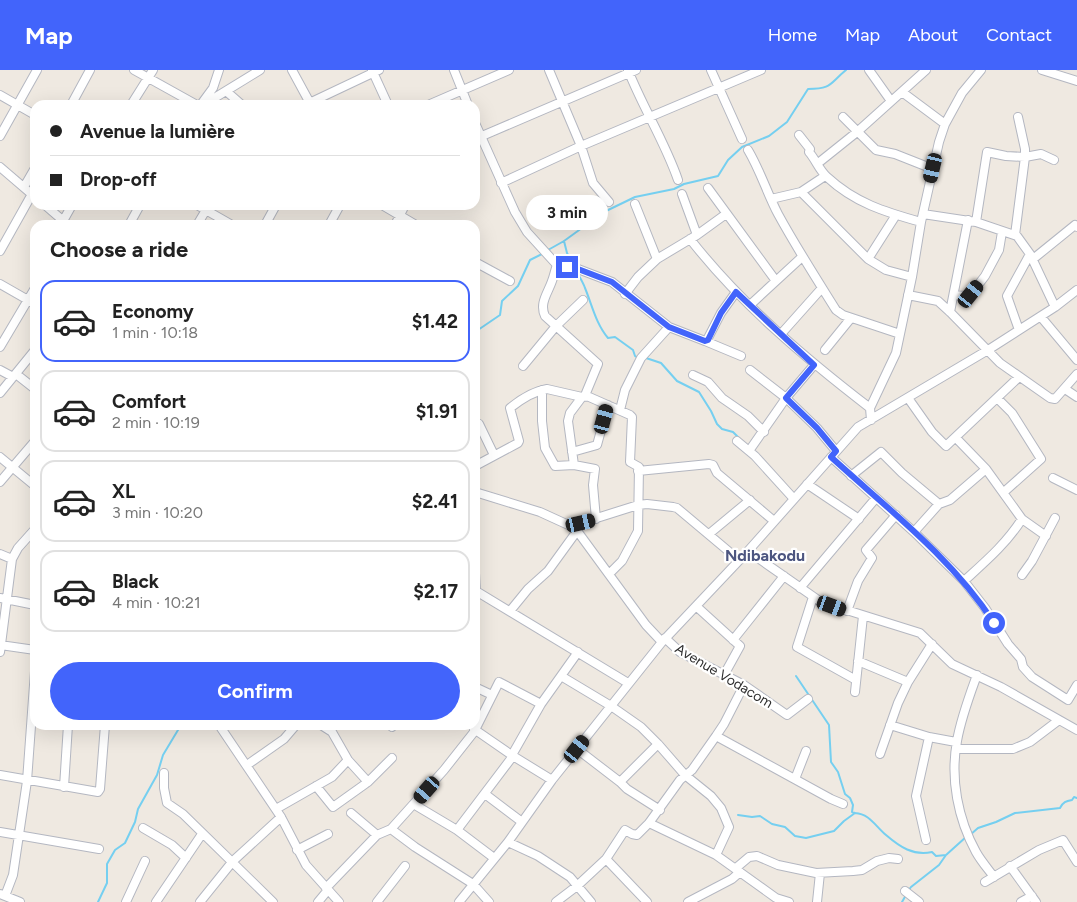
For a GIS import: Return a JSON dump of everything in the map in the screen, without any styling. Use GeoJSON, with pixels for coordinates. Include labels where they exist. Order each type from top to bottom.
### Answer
{"type":"FeatureCollection","features":[{"type":"Feature","properties":{"kind":"street"},"geometry":{"type":"LineString","coordinates":[[0,136],[37,70]]}},
{"type":"Feature","properties":{"kind":"street"},"geometry":{"type":"LineString","coordinates":[[74,100],[90,70]]}},
{"type":"Feature","properties":{"kind":"street"},"geometry":{"type":"LineString","coordinates":[[134,70],[188,100]]}},
{"type":"Feature","properties":{"kind":"street"},"geometry":{"type":"LineString","coordinates":[[134,100],[153,70]]}},
{"type":"Feature","properties":{"kind":"street"},"geometry":{"type":"LineString","coordinates":[[205,100],[213,88],[219,70]]}},
{"type":"Feature","properties":{"kind":"street"},"geometry":{"type":"LineString","coordinates":[[211,100],[260,70]]}},
{"type":"Feature","properties":{"kind":"street"},"geometry":{"type":"LineString","coordinates":[[292,70],[307,100]]}},
{"type":"Feature","properties":{"kind":"street"},"geometry":{"type":"LineString","coordinates":[[454,70],[466,100]]}},
{"type":"Feature","properties":{"kind":"street"},"geometry":{"type":"LineString","coordinates":[[440,100],[509,70]]}},
{"type":"Feature","properties":{"kind":"street"},"geometry":{"type":"LineString","coordinates":[[549,70],[581,146],[593,183],[609,202]]}},
{"type":"Feature","properties":{"kind":"street"},"geometry":{"type":"LineString","coordinates":[[711,70],[742,140]]}},
{"type":"Feature","properties":{"kind":"street"},"geometry":{"type":"LineString","coordinates":[[501,183],[648,116],[719,89],[761,70]]}},
{"type":"Feature","properties":{"kind":"street"},"geometry":{"type":"LineString","coordinates":[[869,70],[891,101]]}},
{"type":"Feature","properties":{"kind":"street"},"geometry":{"type":"LineString","coordinates":[[817,164],[857,132],[926,70]]}},
{"type":"Feature","properties":{"kind":"street"},"geometry":{"type":"LineString","coordinates":[[871,420],[870,408],[896,353],[912,277],[920,222],[945,124],[962,93],[981,70]]}},
{"type":"Feature","properties":{"kind":"street"},"geometry":{"type":"LineString","coordinates":[[1042,70],[1077,81]]}},
{"type":"Feature","properties":{"kind":"street"},"geometry":{"type":"LineString","coordinates":[[317,100],[375,71],[386,100]]}},
{"type":"Feature","properties":{"kind":"street"},"geometry":{"type":"LineString","coordinates":[[480,137],[631,71],[648,116],[672,161],[678,180]]}},
{"type":"Feature","properties":{"kind":"street"},"geometry":{"type":"LineString","coordinates":[[226,91],[236,100]]}},
{"type":"Feature","properties":{"kind":"street"},"geometry":{"type":"LineString","coordinates":[[902,92],[945,124]]}},
{"type":"Feature","properties":{"kind":"street"},"geometry":{"type":"LineString","coordinates":[[0,95],[30,112]]}},
{"type":"Feature","properties":{"kind":"street"},"geometry":{"type":"LineString","coordinates":[[843,117],[876,150],[895,154],[933,168]]}},
{"type":"Feature","properties":{"kind":"street"},"geometry":{"type":"LineString","coordinates":[[1015,235],[1025,157],[1018,117]]}},
{"type":"Feature","properties":{"kind":"street"},"geometry":{"type":"LineString","coordinates":[[799,135],[826,176],[853,198],[867,205],[920,222]]}},
{"type":"Feature","properties":{"kind":"street"},"geometry":{"type":"LineString","coordinates":[[480,142],[527,232],[557,265],[578,269],[612,282],[669,327],[741,356]]}},
{"type":"Feature","properties":{"kind":"street"},"geometry":{"type":"LineString","coordinates":[[748,150],[771,199],[802,257],[836,310],[843,315],[900,334]]}},
{"type":"Feature","properties":{"kind":"street"},"geometry":{"type":"LineString","coordinates":[[950,312],[987,152],[1025,157],[1041,154],[1054,160]]}},
{"type":"Feature","properties":{"kind":"street"},"geometry":{"type":"LineString","coordinates":[[0,167],[30,192]]}},
{"type":"Feature","properties":{"kind":"street"},"geometry":{"type":"LineString","coordinates":[[771,199],[801,192],[826,176]]}},
{"type":"Feature","properties":{"kind":"street"},"geometry":{"type":"LineString","coordinates":[[24,187],[30,177]]}},
{"type":"Feature","properties":{"kind":"street"},"geometry":{"type":"LineString","coordinates":[[708,188],[776,282]]}},
{"type":"Feature","properties":{"kind":"street"},"geometry":{"type":"LineString","coordinates":[[801,192],[868,259],[886,270],[912,277]]}},
{"type":"Feature","properties":{"kind":"street"},"geometry":{"type":"LineString","coordinates":[[682,194],[693,226],[694,237],[736,292],[814,365],[870,408]]}},
{"type":"Feature","properties":{"kind":"street"},"geometry":{"type":"LineString","coordinates":[[0,251],[30,200]]}},
{"type":"Feature","properties":{"kind":"street"},"geometry":{"type":"LineString","coordinates":[[635,204],[657,259]]}},
{"type":"Feature","properties":{"kind":"street"},"geometry":{"type":"LineString","coordinates":[[51,210],[62,220]]}},
{"type":"Feature","properties":{"kind":"street"},"geometry":{"type":"LineString","coordinates":[[200,220],[206,210],[223,220]]}},
{"type":"Feature","properties":{"kind":"street"},"geometry":{"type":"LineString","coordinates":[[392,210],[408,220]]}},
{"type":"Feature","properties":{"kind":"street"},"geometry":{"type":"LineString","coordinates":[[398,220],[403,210]]}},
{"type":"Feature","properties":{"kind":"street"},"geometry":{"type":"LineString","coordinates":[[625,294],[638,277],[657,259],[694,237],[726,214]]}},
{"type":"Feature","properties":{"kind":"street"},"geometry":{"type":"LineString","coordinates":[[923,214],[972,221],[1015,235],[1032,257],[1055,307]]}},
{"type":"Feature","properties":{"kind":"street"},"geometry":{"type":"LineString","coordinates":[[868,259],[896,215]]}},
{"type":"Feature","properties":{"kind":"street"},"geometry":{"type":"LineString","coordinates":[[1019,330],[1007,296],[1032,257],[1075,225],[1077,227]]}},
{"type":"Feature","properties":{"kind":"street"},"geometry":{"type":"LineString","coordinates":[[954,295],[966,296],[971,294],[985,276],[999,250],[1002,232]]}},
{"type":"Feature","properties":{"kind":"street"},"geometry":{"type":"LineString","coordinates":[[750,305],[802,257]]}},
{"type":"Feature","properties":{"kind":"street"},"geometry":{"type":"LineString","coordinates":[[480,265],[510,282]]}},
{"type":"Feature","properties":{"kind":"street"},"geometry":{"type":"LineString","coordinates":[[557,265],[552,282],[543,300],[542,310],[544,316],[598,364],[584,397],[570,413],[568,421],[574,465]]}},
{"type":"Feature","properties":{"kind":"street"},"geometry":{"type":"LineString","coordinates":[[0,284],[30,301]]}},
{"type":"Feature","properties":{"kind":"street"},"geometry":{"type":"LineString","coordinates":[[781,334],[822,288]]}},
{"type":"Feature","properties":{"kind":"street"},"geometry":{"type":"LineString","coordinates":[[459,902],[508,842],[552,780],[664,640],[748,551],[858,427],[988,350],[1055,307],[1077,290]]}},
{"type":"Feature","properties":{"kind":"street"},"geometry":{"type":"LineString","coordinates":[[705,341],[708,340],[725,306],[736,292]]}},
{"type":"Feature","properties":{"kind":"street"},"geometry":{"type":"LineString","coordinates":[[908,295],[938,301],[1000,363],[1050,398],[1055,399],[1077,374]]}},
{"type":"Feature","properties":{"kind":"street"},"geometry":{"type":"LineString","coordinates":[[522,366],[556,326],[583,300]]}},
{"type":"Feature","properties":{"kind":"street"},"geometry":{"type":"LineString","coordinates":[[0,347],[30,305]]}},
{"type":"Feature","properties":{"kind":"street"},"geometry":{"type":"LineString","coordinates":[[1041,316],[1077,360]]}},
{"type":"Feature","properties":{"kind":"street"},"geometry":{"type":"LineString","coordinates":[[825,350],[851,318]]}},
{"type":"Feature","properties":{"kind":"street"},"geometry":{"type":"LineString","coordinates":[[620,410],[625,390],[641,358],[669,327]]}},
{"type":"Feature","properties":{"kind":"street"},"geometry":{"type":"LineString","coordinates":[[0,392],[30,356]]}},
{"type":"Feature","properties":{"kind":"street"},"geometry":{"type":"LineString","coordinates":[[749,451],[786,398],[814,365]]}},
{"type":"Feature","properties":{"kind":"street"},"geometry":{"type":"LineString","coordinates":[[0,370],[15,376],[30,386]]}},
{"type":"Feature","properties":{"kind":"street"},"geometry":{"type":"LineString","coordinates":[[750,370],[786,398],[817,428],[833,454],[851,476],[914,532],[964,581],[985,608],[1008,644],[1022,658],[1023,667],[1032,677],[1068,700],[1077,685]]}},
{"type":"Feature","properties":{"kind":"street"},"geometry":{"type":"LineString","coordinates":[[693,375],[708,382],[722,398],[748,416],[764,432]]}},
{"type":"Feature","properties":{"kind":"street"},"geometry":{"type":"LineString","coordinates":[[908,398],[932,432],[946,446],[1019,377]]}},
{"type":"Feature","properties":{"kind":"street"},"geometry":{"type":"LineString","coordinates":[[480,463],[518,443],[510,408],[542,390],[547,389],[584,397],[630,415],[632,417],[630,462],[639,467],[638,531],[637,537],[622,561],[609,574]]}},
{"type":"Feature","properties":{"kind":"street"},"geometry":{"type":"LineString","coordinates":[[1065,389],[1077,396]]}},
{"type":"Feature","properties":{"kind":"street"},"geometry":{"type":"LineString","coordinates":[[542,390],[542,421],[545,448],[556,466],[574,465],[595,469],[593,485],[596,519]]}},
{"type":"Feature","properties":{"kind":"street"},"geometry":{"type":"LineString","coordinates":[[998,398],[1012,413],[1042,459],[1004,492]]}},
{"type":"Feature","properties":{"kind":"street"},"geometry":{"type":"LineString","coordinates":[[572,452],[598,445],[608,405]]}},
{"type":"Feature","properties":{"kind":"street"},"geometry":{"type":"LineString","coordinates":[[480,426],[494,455]]}},
{"type":"Feature","properties":{"kind":"street"},"geometry":{"type":"LineString","coordinates":[[956,438],[986,469],[1022,519],[1046,536]]}},
{"type":"Feature","properties":{"kind":"street"},"geometry":{"type":"LineString","coordinates":[[738,441],[794,499]]}},
{"type":"Feature","properties":{"kind":"street"},"geometry":{"type":"LineString","coordinates":[[0,482],[30,447]]}},
{"type":"Feature","properties":{"kind":"street"},"geometry":{"type":"LineString","coordinates":[[851,476],[881,452],[902,473],[939,504]]}},
{"type":"Feature","properties":{"kind":"street"},"geometry":{"type":"LineString","coordinates":[[0,457],[30,482]]}},
{"type":"Feature","properties":{"kind":"street"},"geometry":{"type":"LineString","coordinates":[[638,471],[713,465],[717,473],[774,521]]}},
{"type":"Feature","properties":{"kind":"street"},"geometry":{"type":"LineString","coordinates":[[914,532],[939,504],[950,500],[986,469]]}},
{"type":"Feature","properties":{"kind":"street"},"geometry":{"type":"LineString","coordinates":[[1053,478],[1077,490]]}},
{"type":"Feature","properties":{"kind":"street"},"geometry":{"type":"LineString","coordinates":[[807,484],[859,519]]}},
{"type":"Feature","properties":{"kind":"street"},"geometry":{"type":"LineString","coordinates":[[480,494],[532,509],[576,530]]}},
{"type":"Feature","properties":{"kind":"street"},"geometry":{"type":"LineString","coordinates":[[800,588],[876,498]]}},
{"type":"Feature","properties":{"kind":"street"},"geometry":{"type":"LineString","coordinates":[[709,534],[750,500]]}},
{"type":"Feature","properties":{"kind":"street"},"geometry":{"type":"LineString","coordinates":[[510,611],[528,589],[548,571],[581,523],[638,505],[647,504],[677,508],[739,560]]}},
{"type":"Feature","properties":{"kind":"street"},"geometry":{"type":"LineString","coordinates":[[847,611],[858,581],[872,558],[866,550],[896,516]]}},
{"type":"Feature","properties":{"kind":"street"},"geometry":{"type":"LineString","coordinates":[[1022,575],[1032,561],[1055,518]]}},
{"type":"Feature","properties":{"kind":"street"},"geometry":{"type":"LineString","coordinates":[[964,581],[1000,549],[1022,519]]}},
{"type":"Feature","properties":{"kind":"street","name":"Avenue Vodacom"},"geometry":{"type":"LineString","coordinates":[[576,530],[646,625],[680,652],[744,685],[787,715],[808,699]]}},
{"type":"Feature","properties":{"kind":"street"},"geometry":{"type":"LineString","coordinates":[[0,652],[4,598],[12,559],[18,548],[30,535]]}},
{"type":"Feature","properties":{"kind":"street"},"geometry":{"type":"LineString","coordinates":[[748,551],[813,597],[847,611],[920,633],[952,664],[1001,687],[1077,730]]}},
{"type":"Feature","properties":{"kind":"street"},"geometry":{"type":"LineString","coordinates":[[0,554],[12,559]]}},
{"type":"Feature","properties":{"kind":"street"},"geometry":{"type":"LineString","coordinates":[[733,640],[784,576]]}},
{"type":"Feature","properties":{"kind":"street"},"geometry":{"type":"LineString","coordinates":[[480,596],[510,611],[628,683]]}},
{"type":"Feature","properties":{"kind":"street"},"geometry":{"type":"LineString","coordinates":[[813,597],[797,647],[856,680]]}},
{"type":"Feature","properties":{"kind":"street"},"geometry":{"type":"LineString","coordinates":[[4,598],[30,604]]}},
{"type":"Feature","properties":{"kind":"street"},"geometry":{"type":"LineString","coordinates":[[696,606],[740,646],[724,675]]}},
{"type":"Feature","properties":{"kind":"street"},"geometry":{"type":"LineString","coordinates":[[855,692],[863,616]]}},
{"type":"Feature","properties":{"kind":"street"},"geometry":{"type":"LineString","coordinates":[[880,754],[898,703],[908,682],[932,644]]}},
{"type":"Feature","properties":{"kind":"street"},"geometry":{"type":"LineString","coordinates":[[0,645],[30,649]]}},
{"type":"Feature","properties":{"kind":"street"},"geometry":{"type":"LineString","coordinates":[[457,830],[512,756],[541,704],[578,652]]}},
{"type":"Feature","properties":{"kind":"street"},"geometry":{"type":"LineString","coordinates":[[858,661],[908,682]]}},
{"type":"Feature","properties":{"kind":"street"},"geometry":{"type":"LineString","coordinates":[[561,676],[611,706],[641,727],[685,775],[716,802],[721,808],[729,827],[716,855]]}},
{"type":"Feature","properties":{"kind":"street"},"geometry":{"type":"LineString","coordinates":[[977,676],[963,715],[956,745],[957,802],[976,852],[994,877]]}},
{"type":"Feature","properties":{"kind":"street"},"geometry":{"type":"LineString","coordinates":[[480,718],[499,682],[541,704]]}},
{"type":"Feature","properties":{"kind":"street"},"geometry":{"type":"LineString","coordinates":[[556,902],[577,886],[606,859],[626,830],[637,835],[649,823],[680,780],[692,770],[716,736],[744,685]]}},
{"type":"Feature","properties":{"kind":"street"},"geometry":{"type":"LineString","coordinates":[[480,689],[492,695]]}},
{"type":"Feature","properties":{"kind":"street"},"geometry":{"type":"LineString","coordinates":[[890,725],[956,745],[1013,749],[1030,742],[1059,720]]}},
{"type":"Feature","properties":{"kind":"street"},"geometry":{"type":"LineString","coordinates":[[20,902],[3,895],[13,875],[27,781],[31,730]]}},
{"type":"Feature","properties":{"kind":"street"},"geometry":{"type":"LineString","coordinates":[[64,786],[68,730]]}},
{"type":"Feature","properties":{"kind":"street"},"geometry":{"type":"LineString","coordinates":[[0,775],[95,793],[100,789],[105,730]]}},
{"type":"Feature","properties":{"kind":"street"},"geometry":{"type":"LineString","coordinates":[[225,730],[281,817],[306,865],[339,902]]}},
{"type":"Feature","properties":{"kind":"street"},"geometry":{"type":"LineString","coordinates":[[246,765],[284,739],[292,730]]}},
{"type":"Feature","properties":{"kind":"street"},"geometry":{"type":"LineString","coordinates":[[329,730],[332,732],[348,760],[368,782]]}},
{"type":"Feature","properties":{"kind":"street"},"geometry":{"type":"LineString","coordinates":[[318,902],[327,889],[377,835],[391,829],[415,805],[473,730]]}},
{"type":"Feature","properties":{"kind":"street"},"geometry":{"type":"LineString","coordinates":[[475,730],[512,756],[552,780]]}},
{"type":"Feature","properties":{"kind":"street"},"geometry":{"type":"LineString","coordinates":[[716,736],[831,800],[844,804]]}},
{"type":"Feature","properties":{"kind":"street"},"geometry":{"type":"LineString","coordinates":[[926,840],[916,805],[916,796],[929,737]]}},
{"type":"Feature","properties":{"kind":"street"},"geometry":{"type":"LineString","coordinates":[[620,782],[658,744]]}},
{"type":"Feature","properties":{"kind":"street"},"geometry":{"type":"LineString","coordinates":[[577,749],[627,789],[660,810]]}},
{"type":"Feature","properties":{"kind":"street"},"geometry":{"type":"LineString","coordinates":[[795,779],[806,751]]}},
{"type":"Feature","properties":{"kind":"street"},"geometry":{"type":"LineString","coordinates":[[316,786],[333,807],[368,782],[392,758]]}},
{"type":"Feature","properties":{"kind":"street"},"geometry":{"type":"LineString","coordinates":[[276,809],[332,776],[348,760]]}},
{"type":"Feature","properties":{"kind":"street"},"geometry":{"type":"LineString","coordinates":[[164,773],[167,803],[183,814],[273,902]]}},
{"type":"Feature","properties":{"kind":"street"},"geometry":{"type":"LineString","coordinates":[[485,794],[522,822]]}},
{"type":"Feature","properties":{"kind":"street"},"geometry":{"type":"LineString","coordinates":[[415,805],[457,830],[494,858]]}},
{"type":"Feature","properties":{"kind":"street"},"geometry":{"type":"LineString","coordinates":[[351,813],[377,835]]}},
{"type":"Feature","properties":{"kind":"street"},"geometry":{"type":"LineString","coordinates":[[200,902],[233,861],[281,817]]}},
{"type":"Feature","properties":{"kind":"street"},"geometry":{"type":"LineString","coordinates":[[649,823],[716,855],[776,898],[789,902]]}},
{"type":"Feature","properties":{"kind":"street"},"geometry":{"type":"LineString","coordinates":[[143,828],[172,846],[186,858]]}},
{"type":"Feature","properties":{"kind":"street"},"geometry":{"type":"LineString","coordinates":[[391,829],[472,884],[488,902]]}},
{"type":"Feature","properties":{"kind":"street"},"geometry":{"type":"LineString","coordinates":[[0,832],[100,849]]}},
{"type":"Feature","properties":{"kind":"street"},"geometry":{"type":"LineString","coordinates":[[156,902],[202,834]]}},
{"type":"Feature","properties":{"kind":"street"},"geometry":{"type":"LineString","coordinates":[[297,850],[328,834]]}},
{"type":"Feature","properties":{"kind":"street"},"geometry":{"type":"LineString","coordinates":[[985,882],[1040,850],[1064,840],[1077,862]]}},
{"type":"Feature","properties":{"kind":"street"},"geometry":{"type":"LineString","coordinates":[[508,842],[538,856],[570,877],[590,902]]}},
{"type":"Feature","properties":{"kind":"street"},"geometry":{"type":"LineString","coordinates":[[688,902],[732,879],[749,856],[757,856],[778,865],[820,873],[862,870],[877,861],[889,858],[898,859]]}},
{"type":"Feature","properties":{"kind":"street"},"geometry":{"type":"LineString","coordinates":[[606,859],[647,902]]}},
{"type":"Feature","properties":{"kind":"street"},"geometry":{"type":"LineString","coordinates":[[126,902],[145,861]]}},
{"type":"Feature","properties":{"kind":"street"},"geometry":{"type":"LineString","coordinates":[[378,902],[405,866]]}},
{"type":"Feature","properties":{"kind":"street"},"geometry":{"type":"LineString","coordinates":[[1010,866],[1034,899],[1021,902]]}},
{"type":"Feature","properties":{"kind":"street"},"geometry":{"type":"LineString","coordinates":[[817,902],[820,873]]}},
{"type":"Feature","properties":{"kind":"street"},"geometry":{"type":"LineString","coordinates":[[907,892],[918,902]]}},
{"type":"Feature","properties":{"kind":"waterway"},"geometry":{"type":"LineString","coordinates":[[548,250],[564,241],[604,212],[635,197],[674,189],[684,184],[718,176],[728,160],[742,147],[769,136],[787,122],[808,89],[826,87],[846,70]]}},
{"type":"Feature","properties":{"kind":"waterway"},"geometry":{"type":"LineString","coordinates":[[564,241],[567,253],[573,264]]}},
{"type":"Feature","properties":{"kind":"waterway"},"geometry":{"type":"LineString","coordinates":[[480,329],[500,315],[502,301],[518,286],[530,260],[544,253]]}},
{"type":"Feature","properties":{"kind":"waterway"},"geometry":{"type":"LineString","coordinates":[[576,271],[604,333],[608,338],[615,337],[633,350],[638,358]]}},
{"type":"Feature","properties":{"kind":"waterway"},"geometry":{"type":"LineString","coordinates":[[646,358],[661,363],[677,381],[699,392],[717,424],[722,429],[733,432],[740,439]]}},
{"type":"Feature","properties":{"kind":"waterway"},"geometry":{"type":"LineString","coordinates":[[796,676],[829,725],[831,762],[838,772],[845,794],[850,798],[853,805],[852,812],[855,813]]}},
{"type":"Feature","properties":{"kind":"waterway"},"geometry":{"type":"LineString","coordinates":[[98,902],[107,883],[107,864],[115,850],[125,843],[135,822],[138,809],[157,775],[163,755],[178,730]]}},
{"type":"Feature","properties":{"kind":"waterway"},"geometry":{"type":"LineString","coordinates":[[970,835],[978,828],[1015,813],[1060,808],[1065,802],[1072,800],[1074,797],[1077,798]]}},
{"type":"Feature","properties":{"kind":"waterway"},"geometry":{"type":"LineString","coordinates":[[738,815],[760,816],[772,824],[785,827],[795,836],[806,838],[834,831],[855,813],[868,818],[882,832],[907,850],[919,853],[932,852],[936,856],[946,855]]}},
{"type":"Feature","properties":{"kind":"waterway"},"geometry":{"type":"LineString","coordinates":[[908,891],[939,865],[946,855],[966,837]]}},
{"type":"Feature","properties":{"kind":"waterway"},"geometry":{"type":"LineString","coordinates":[[902,902],[906,895]]}},
{"type":"Feature","properties":{"kind":"district","name":"Ndibakodu"},"geometry":{"type":"Point","coordinates":[765,555]}},
{"type":"Feature","properties":{"kind":"route"},"geometry":{"type":"LineString","coordinates":[[567,267],[578,269],[612,282],[669,327],[695,339],[705,341],[708,340],[721,313],[736,292],[814,365],[786,398],[817,428],[836,451],[831,457],[914,532],[964,581],[994,623]]}}]}
